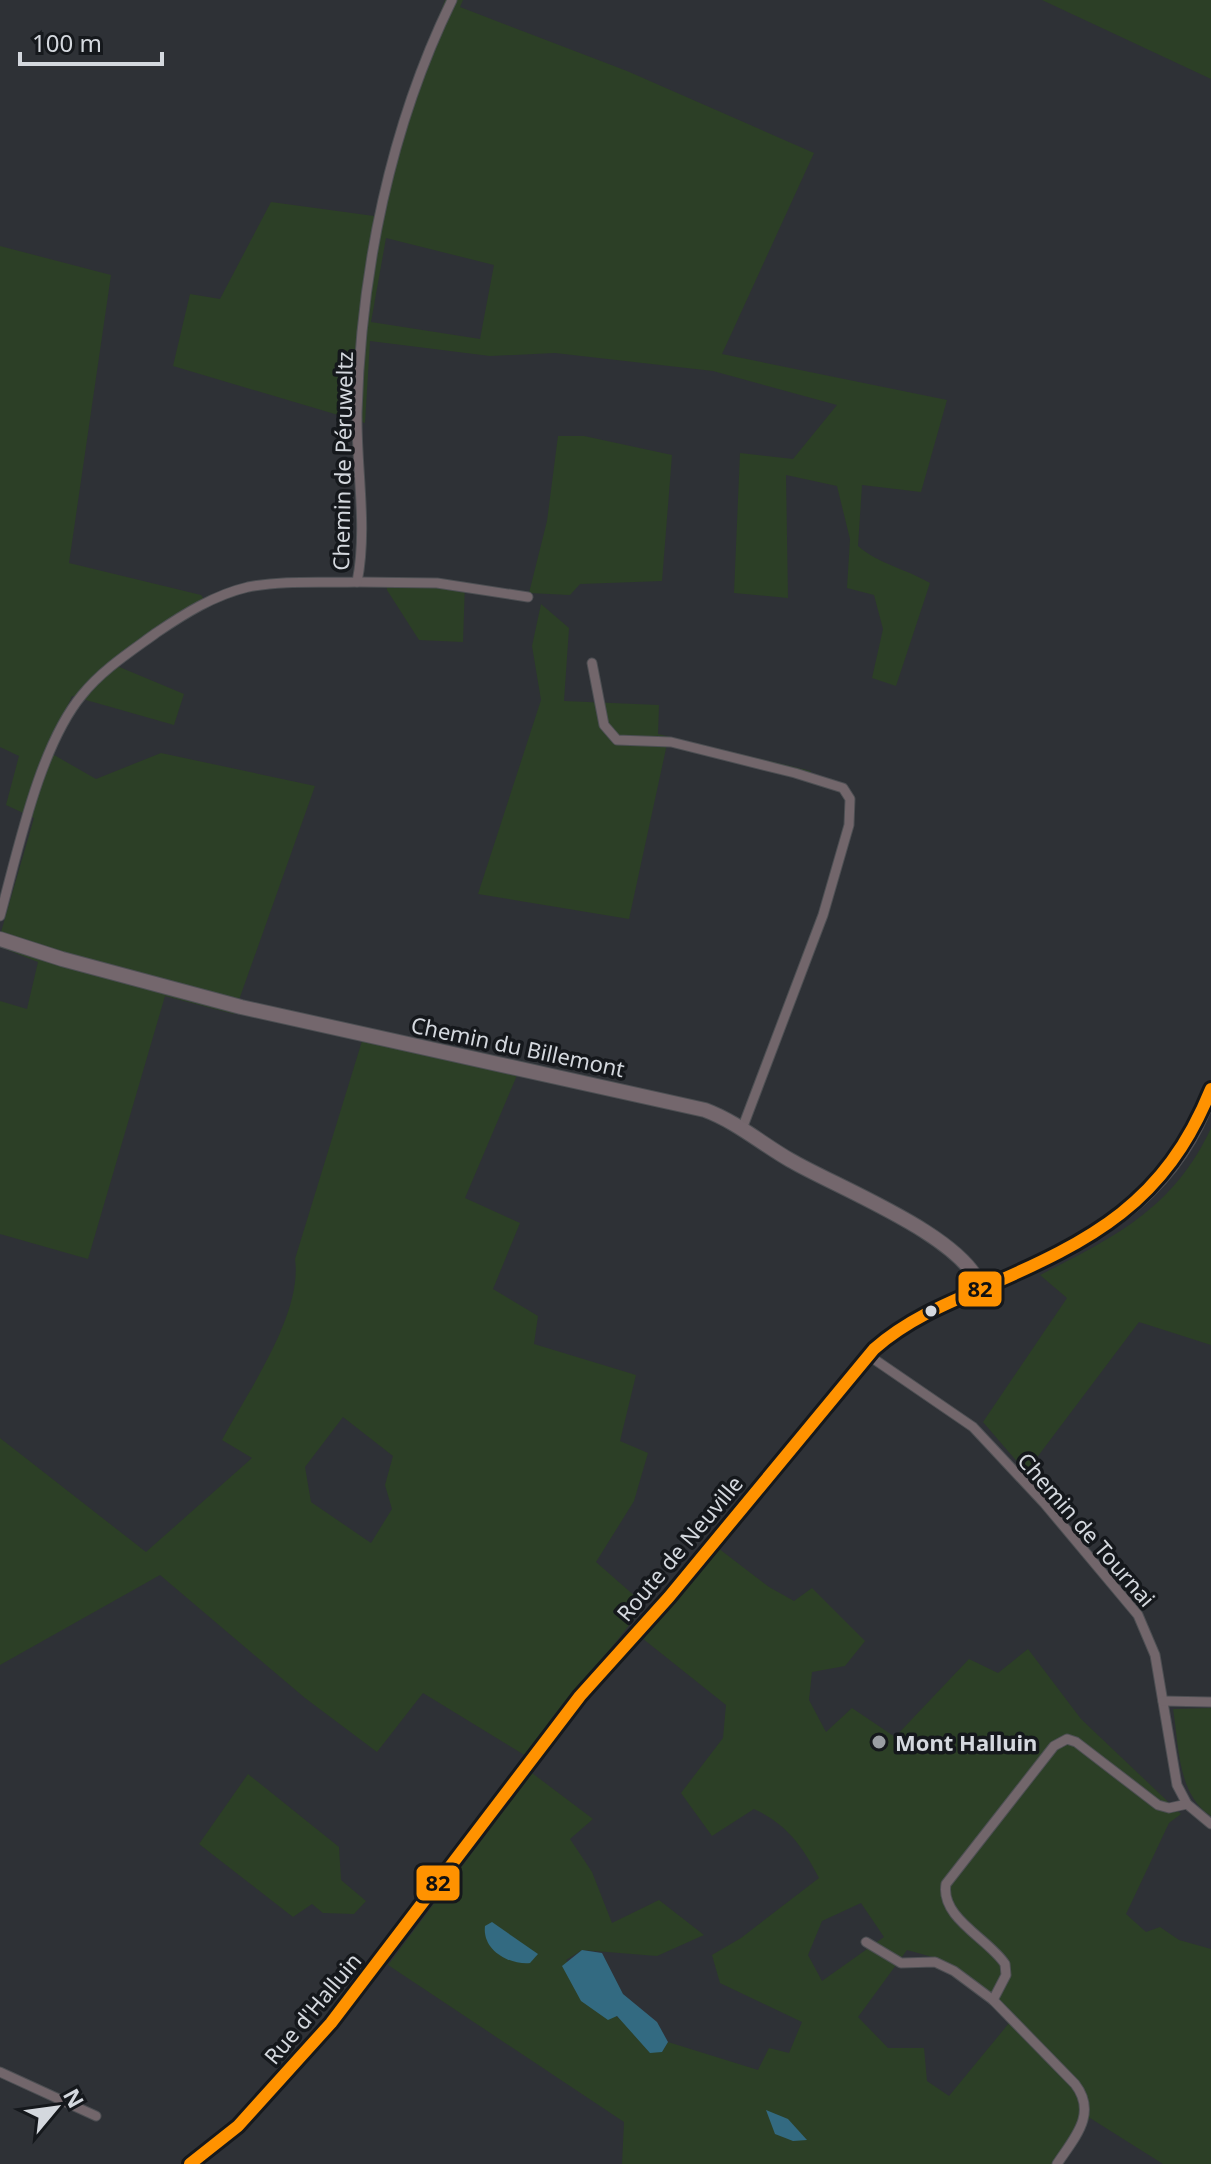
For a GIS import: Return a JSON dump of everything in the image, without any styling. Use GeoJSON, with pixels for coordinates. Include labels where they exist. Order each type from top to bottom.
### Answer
{"type":"FeatureCollection","features":[{"type":"Feature","properties":{"kind":"main road","name":"Chemin du Billemont"},"geometry":{"type":"LineString","coordinates":[[0,939],[62,959],[256,1011],[682,1104],[715,1114],[791,1161],[917,1228],[969,1266],[981,1288]]}},
{"type":"Feature","properties":{"kind":"main road","name":"Route de Neuville"},"geometry":{"type":"LineString","coordinates":[[423,1903],[580,1696],[669,1597],[868,1355],[917,1317],[1014,1274],[1106,1227],[1147,1195],[1182,1153],[1211,1089]]}},
{"type":"Feature","properties":{"kind":"main road","name":"Route de Neuville"},"geometry":{"type":"LineString","coordinates":[[1014,1274],[1047,1264],[1094,1242],[1140,1212],[1179,1170],[1211,1109]]}},
{"type":"Feature","properties":{"kind":"main road","name":"Rue d'Halluin"},"geometry":{"type":"LineString","coordinates":[[190,2164],[230,2134],[314,2044],[423,1903]]}},
{"type":"Feature","properties":{"kind":"street","name":"Chemin de Péruweltz"},"geometry":{"type":"LineString","coordinates":[[0,916],[25,821],[56,741],[77,702],[97,679],[172,623],[222,596],[272,584],[357,582],[361,545],[358,410],[372,253],[409,109],[452,0]]}},
{"type":"Feature","properties":{"kind":"street"},"geometry":{"type":"LineString","coordinates":[[357,582],[437,583],[528,597]]}},
{"type":"Feature","properties":{"kind":"street"},"geometry":{"type":"LineString","coordinates":[[592,663],[604,725],[617,740],[671,742],[795,773],[839,786],[850,799],[849,825],[823,915],[742,1129]]}},
{"type":"Feature","properties":{"kind":"street","name":"Chemin de Tournai"},"geometry":{"type":"LineString","coordinates":[[868,1355],[966,1421],[1045,1504],[1143,1624],[1153,1646],[1173,1768],[1187,1804],[1211,1824]]}},
{"type":"Feature","properties":{"kind":"street"},"geometry":{"type":"LineString","coordinates":[[1163,1701],[1211,1702]]}},
{"type":"Feature","properties":{"kind":"street"},"geometry":{"type":"LineString","coordinates":[[993,2000],[1006,1975],[1005,1964],[951,1908],[945,1896],[946,1884],[1054,1746],[1067,1739],[1076,1742],[1158,1805],[1169,1808],[1187,1804]]}},
{"type":"Feature","properties":{"kind":"street"},"geometry":{"type":"LineString","coordinates":[[866,1942],[901,1963],[947,1966],[993,2000],[1069,2077],[1084,2097],[1085,2119],[1057,2164]]}},
{"type":"Feature","properties":{"kind":"street"},"geometry":{"type":"LineString","coordinates":[[0,2072],[96,2116]]}},
{"type":"Feature","properties":{"kind":"green space"},"geometry":{"type":"Polygon","coordinates":[[[445,0],[463,0],[460,7],[627,71],[814,153],[722,354],[947,400],[921,492],[862,485],[858,546],[930,583],[896,686],[872,678],[883,629],[874,595],[847,588],[850,539],[837,486],[786,475],[788,598],[734,593],[740,453],[793,459],[837,405],[713,371],[555,353],[490,356],[370,341],[365,423],[173,366],[190,294],[220,299],[271,202],[374,216],[403,109],[445,0]],[[386,238],[371,322],[480,339],[494,265],[386,238]]]}},
{"type":"Feature","properties":{"kind":"green space"},"geometry":{"type":"Polygon","coordinates":[[[1042,0],[1211,0],[1211,79],[1042,0]]]}},
{"type":"Feature","properties":{"kind":"green space"},"geometry":{"type":"Polygon","coordinates":[[[0,246],[111,275],[69,563],[201,595],[209,606],[193,613],[117,666],[184,694],[174,725],[72,696],[47,751],[96,779],[161,753],[315,786],[234,1014],[165,996],[88,1259],[0,1234],[0,1001],[27,1009],[38,962],[0,947],[1,932],[34,818],[6,805],[19,756],[0,747],[0,246]]]}},
{"type":"Feature","properties":{"kind":"green space"},"geometry":{"type":"Polygon","coordinates":[[[558,436],[584,436],[672,455],[662,581],[580,584],[570,595],[529,593],[547,521],[558,436]]]}},
{"type":"Feature","properties":{"kind":"green space"},"geometry":{"type":"Polygon","coordinates":[[[386,579],[465,583],[463,642],[419,640],[387,590],[386,579]]]}},
{"type":"Feature","properties":{"kind":"green space"},"geometry":{"type":"Polygon","coordinates":[[[541,604],[569,628],[564,701],[659,705],[658,734],[811,771],[810,782],[667,744],[629,919],[478,894],[541,700],[532,646],[541,604]]]}},
{"type":"Feature","properties":{"kind":"green space"},"geometry":{"type":"Polygon","coordinates":[[[362,1041],[518,1073],[465,1198],[520,1223],[493,1289],[538,1316],[534,1344],[636,1375],[620,1441],[648,1453],[634,1501],[596,1562],[645,1605],[526,1756],[423,1693],[377,1752],[305,1698],[160,1575],[0,1665],[0,1438],[146,1552],[252,1458],[222,1440],[282,1328],[291,1304],[295,1259],[362,1041]],[[343,1417],[305,1467],[311,1502],[371,1543],[392,1509],[385,1485],[393,1456],[343,1417]]]}},
{"type":"Feature","properties":{"kind":"green space"},"geometry":{"type":"Polygon","coordinates":[[[1211,1128],[1211,1345],[1139,1322],[1026,1472],[983,1422],[1067,1298],[1040,1275],[1117,1233],[1160,1200],[1196,1156],[1211,1128]]]}},
{"type":"Feature","properties":{"kind":"green space"},"geometry":{"type":"Polygon","coordinates":[[[718,1548],[769,1587],[794,1601],[812,1588],[865,1641],[845,1666],[812,1672],[809,1700],[826,1732],[852,1708],[895,1737],[969,1659],[998,1673],[1028,1649],[1081,1719],[1181,1814],[1169,1823],[1126,1914],[1146,1932],[1160,1927],[1179,1940],[1211,1949],[1211,2164],[1163,2164],[1090,2118],[1060,2164],[622,2164],[624,2122],[388,1965],[532,1773],[593,1819],[570,1839],[592,1872],[612,1923],[659,1900],[704,1935],[657,1956],[582,1950],[566,1960],[616,2016],[662,2052],[668,2042],[758,2070],[769,2048],[789,2053],[802,2022],[720,1983],[712,1955],[741,1938],[819,1878],[807,1856],[785,1829],[754,1809],[712,1836],[681,1793],[723,1738],[726,1705],[642,1638],[718,1548]],[[861,1903],[822,1921],[808,1955],[822,1981],[884,1937],[861,1903]],[[907,1950],[858,2017],[888,2048],[924,2048],[927,2081],[949,2096],[1014,2017],[936,1958],[907,1950]]]}},
{"type":"Feature","properties":{"kind":"green space"},"geometry":{"type":"Polygon","coordinates":[[[1211,1708],[1211,1816],[1200,1807],[1186,1782],[1173,1709],[1211,1708]]]}},
{"type":"Feature","properties":{"kind":"green space"},"geometry":{"type":"Polygon","coordinates":[[[248,1774],[339,1847],[341,1880],[366,1901],[354,1914],[323,1913],[312,1904],[293,1917],[199,1844],[248,1774]]]}},
{"type":"Feature","properties":{"kind":"water"},"geometry":{"type":"Polygon","coordinates":[[[492,1922],[538,1954],[530,1963],[522,1963],[498,1954],[485,1935],[485,1926],[492,1922]]]}},
{"type":"Feature","properties":{"kind":"water"},"geometry":{"type":"Polygon","coordinates":[[[582,1950],[602,1953],[623,1994],[657,2022],[668,2042],[662,2052],[650,2053],[617,2016],[608,2020],[581,2001],[562,1966],[582,1950]]]}},
{"type":"Feature","properties":{"kind":"water"},"geometry":{"type":"Polygon","coordinates":[[[766,2110],[788,2119],[807,2140],[793,2141],[775,2134],[766,2110]]]}},
{"type":"Feature","properties":{"kind":"transit line","name":"82"},"geometry":{"type":"LineString","coordinates":[[190,2164],[238,2126],[331,2023],[580,1696],[669,1597],[874,1349],[927,1314],[1059,1252],[1121,1213],[1148,1189],[1171,1161],[1193,1128],[1211,1089]]}},
{"type":"Feature","properties":{"kind":"place","name":"Mont Halluin"},"geometry":{"type":"Point","coordinates":[879,1742]}}]}
